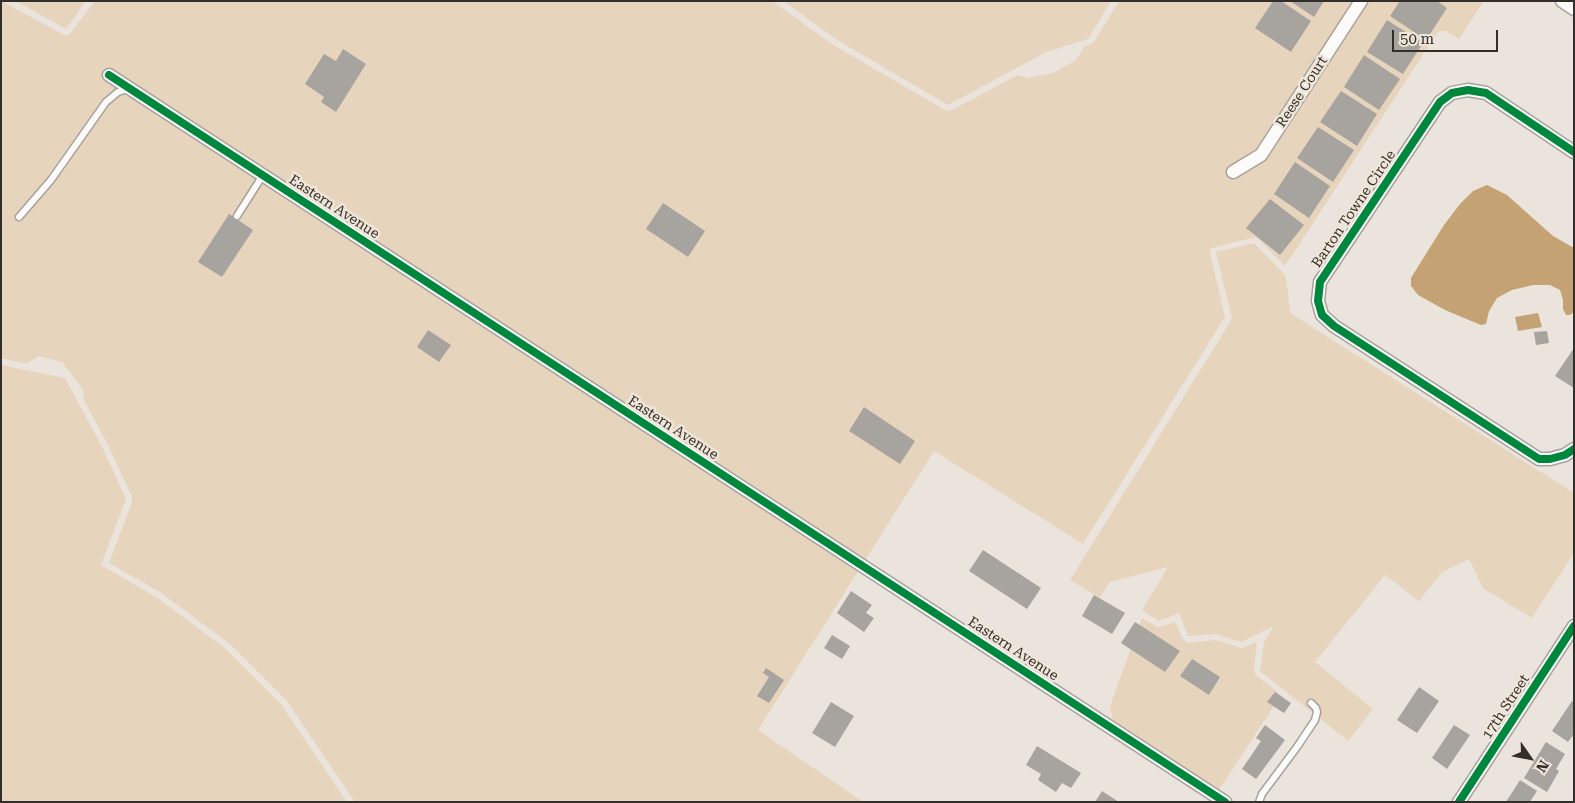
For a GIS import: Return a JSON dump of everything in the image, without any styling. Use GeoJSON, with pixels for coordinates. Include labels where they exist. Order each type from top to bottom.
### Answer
{"type":"FeatureCollection","features":[{"type":"Feature","properties":{"kind":"street","name":"Reese Court"},"geometry":{"type":"LineString","coordinates":[[1233,172],[1261,155],[1361,1]]}},
{"type":"Feature","properties":{"kind":"street"},"geometry":{"type":"LineString","coordinates":[[1562,1],[1574,9]]}},
{"type":"Feature","properties":{"kind":"street","name":"Eastern Avenue"},"geometry":{"type":"LineString","coordinates":[[109,75],[1225,802]]}},
{"type":"Feature","properties":{"kind":"street","name":"Barton Towne Circle"},"geometry":{"type":"LineString","coordinates":[[1574,152],[1486,93],[1468,90],[1452,94],[1440,102],[1320,282],[1318,301],[1322,315],[1334,326],[1539,459],[1550,459],[1565,455],[1574,449]]}},
{"type":"Feature","properties":{"kind":"street","name":"17th Street"},"geometry":{"type":"LineString","coordinates":[[1460,802],[1574,626]]}},
{"type":"Feature","properties":{"kind":"lane"},"geometry":{"type":"LineString","coordinates":[[19,217],[51,180],[106,102],[118,92],[129,88]]}},
{"type":"Feature","properties":{"kind":"lane"},"geometry":{"type":"LineString","coordinates":[[237,216],[264,176]]}},
{"type":"Feature","properties":{"kind":"lane"},"geometry":{"type":"LineString","coordinates":[[1259,802],[1262,794],[1297,748],[1315,720],[1317,712],[1311,703]]}},
{"type":"Feature","properties":{"kind":"shaded area"},"geometry":{"type":"Polygon","coordinates":[[[1,1],[66,36],[70,34],[95,1],[772,1],[835,46],[947,111],[1018,75],[1028,78],[1053,73],[1076,60],[1084,47],[1094,42],[1119,1],[1484,1],[1459,39],[1446,31],[1437,33],[1285,266],[1256,237],[1211,248],[1210,253],[1225,317],[1083,544],[934,451],[758,730],[863,802],[355,802],[286,700],[231,645],[160,592],[109,563],[132,502],[132,497],[108,445],[84,400],[83,390],[62,362],[39,356],[26,364],[1,358],[1,1]]]}},
{"type":"Feature","properties":{"kind":"shaded area"},"geometry":{"type":"Polygon","coordinates":[[[16,1],[86,1],[66,29],[16,1]]]}},
{"type":"Feature","properties":{"kind":"shaded area"},"geometry":{"type":"Polygon","coordinates":[[[783,1],[1111,1],[1088,39],[1046,52],[948,105],[839,41],[783,1]]]}},
{"type":"Feature","properties":{"kind":"shaded area"},"geometry":{"type":"Polygon","coordinates":[[[1487,185],[1507,195],[1553,236],[1574,248],[1574,312],[1570,315],[1566,315],[1563,309],[1560,290],[1550,285],[1533,285],[1512,290],[1497,298],[1489,311],[1486,324],[1481,325],[1445,310],[1418,295],[1411,286],[1411,278],[1444,225],[1473,191],[1487,185]]]}},
{"type":"Feature","properties":{"kind":"shaded area"},"geometry":{"type":"Polygon","coordinates":[[[1254,243],[1286,276],[1290,313],[1574,493],[1574,553],[1532,618],[1483,588],[1469,559],[1442,572],[1419,601],[1385,575],[1315,662],[1373,709],[1348,741],[1260,671],[1264,642],[1274,626],[1241,642],[1216,634],[1188,636],[1179,613],[1159,621],[1142,610],[1168,567],[1110,582],[1100,598],[1070,580],[1232,319],[1216,252],[1254,243]]]}},
{"type":"Feature","properties":{"kind":"shaded area"},"geometry":{"type":"Polygon","coordinates":[[[1538,313],[1542,327],[1518,331],[1515,317],[1538,313]]]}},
{"type":"Feature","properties":{"kind":"shaded area"},"geometry":{"type":"Polygon","coordinates":[[[1,365],[65,378],[102,447],[126,499],[101,565],[156,597],[226,649],[280,703],[347,802],[1,802],[1,365]]]}},
{"type":"Feature","properties":{"kind":"shaded area"},"geometry":{"type":"Polygon","coordinates":[[[1142,618],[1158,627],[1175,622],[1182,638],[1188,643],[1216,640],[1242,648],[1257,642],[1255,674],[1281,695],[1213,799],[1199,791],[1195,792],[1116,734],[1110,706],[1142,618]]]}},
{"type":"Feature","properties":{"kind":"building"},"geometry":{"type":"Polygon","coordinates":[[[1273,1],[1281,1],[1311,21],[1291,52],[1255,28],[1273,1]]]}},
{"type":"Feature","properties":{"kind":"building"},"geometry":{"type":"Polygon","coordinates":[[[1290,1],[1324,1],[1314,17],[1290,1]]]}},
{"type":"Feature","properties":{"kind":"building"},"geometry":{"type":"Polygon","coordinates":[[[1400,1],[1437,1],[1447,8],[1426,40],[1390,16],[1400,1]]]}},
{"type":"Feature","properties":{"kind":"building"},"geometry":{"type":"Polygon","coordinates":[[[1387,20],[1423,43],[1403,74],[1367,52],[1387,20]]]}},
{"type":"Feature","properties":{"kind":"building"},"geometry":{"type":"Polygon","coordinates":[[[343,49],[366,64],[336,112],[321,102],[324,97],[305,84],[324,54],[336,61],[343,49]]]}},
{"type":"Feature","properties":{"kind":"building"},"geometry":{"type":"Polygon","coordinates":[[[1364,55],[1400,79],[1379,110],[1344,87],[1364,55]]]}},
{"type":"Feature","properties":{"kind":"building"},"geometry":{"type":"Polygon","coordinates":[[[1341,91],[1377,114],[1357,146],[1320,122],[1341,91]]]}},
{"type":"Feature","properties":{"kind":"building"},"geometry":{"type":"Polygon","coordinates":[[[1318,127],[1354,150],[1333,182],[1297,158],[1318,127]]]}},
{"type":"Feature","properties":{"kind":"building"},"geometry":{"type":"Polygon","coordinates":[[[1295,162],[1330,186],[1309,218],[1274,194],[1295,162]]]}},
{"type":"Feature","properties":{"kind":"building"},"geometry":{"type":"Polygon","coordinates":[[[1270,199],[1304,225],[1280,255],[1246,228],[1270,199]]]}},
{"type":"Feature","properties":{"kind":"building"},"geometry":{"type":"Polygon","coordinates":[[[663,203],[705,231],[688,257],[646,229],[663,203]]]}},
{"type":"Feature","properties":{"kind":"building"},"geometry":{"type":"Polygon","coordinates":[[[229,214],[253,230],[222,277],[198,262],[229,214]]]}},
{"type":"Feature","properties":{"kind":"building"},"geometry":{"type":"Polygon","coordinates":[[[428,330],[451,345],[439,362],[417,347],[428,330]]]}},
{"type":"Feature","properties":{"kind":"building"},"geometry":{"type":"Polygon","coordinates":[[[1547,331],[1549,343],[1536,345],[1534,332],[1547,331]]]}},
{"type":"Feature","properties":{"kind":"building"},"geometry":{"type":"Polygon","coordinates":[[[1574,348],[1574,388],[1555,376],[1574,348]]]}},
{"type":"Feature","properties":{"kind":"building"},"geometry":{"type":"Polygon","coordinates":[[[864,407],[915,441],[900,464],[849,431],[864,407]]]}},
{"type":"Feature","properties":{"kind":"building"},"geometry":{"type":"Polygon","coordinates":[[[983,550],[1041,588],[1027,609],[969,571],[983,550]]]}},
{"type":"Feature","properties":{"kind":"building"},"geometry":{"type":"Polygon","coordinates":[[[851,591],[872,605],[866,613],[874,618],[864,632],[837,613],[851,591]]]}},
{"type":"Feature","properties":{"kind":"building"},"geometry":{"type":"Polygon","coordinates":[[[1094,595],[1125,613],[1112,634],[1082,616],[1094,595]]]}},
{"type":"Feature","properties":{"kind":"building"},"geometry":{"type":"Polygon","coordinates":[[[1135,622],[1180,651],[1165,672],[1121,643],[1135,622]]]}},
{"type":"Feature","properties":{"kind":"building"},"geometry":{"type":"Polygon","coordinates":[[[832,635],[850,646],[842,659],[824,648],[832,635]]]}},
{"type":"Feature","properties":{"kind":"building"},"geometry":{"type":"Polygon","coordinates":[[[1192,659],[1220,677],[1209,695],[1180,676],[1192,659]]]}},
{"type":"Feature","properties":{"kind":"building"},"geometry":{"type":"Polygon","coordinates":[[[766,668],[784,680],[769,703],[757,696],[769,677],[763,673],[766,668]]]}},
{"type":"Feature","properties":{"kind":"building"},"geometry":{"type":"Polygon","coordinates":[[[1419,687],[1439,701],[1417,733],[1397,720],[1419,687]]]}},
{"type":"Feature","properties":{"kind":"building"},"geometry":{"type":"Polygon","coordinates":[[[1275,692],[1291,703],[1284,713],[1267,702],[1275,692]]]}},
{"type":"Feature","properties":{"kind":"building"},"geometry":{"type":"Polygon","coordinates":[[[1572,701],[1574,702],[1574,734],[1568,742],[1552,731],[1572,701]]]}},
{"type":"Feature","properties":{"kind":"building"},"geometry":{"type":"Polygon","coordinates":[[[831,702],[854,716],[835,747],[812,733],[831,702]]]}},
{"type":"Feature","properties":{"kind":"building"},"geometry":{"type":"Polygon","coordinates":[[[1265,725],[1285,740],[1256,779],[1242,769],[1261,741],[1256,738],[1265,725]]]}},
{"type":"Feature","properties":{"kind":"building"},"geometry":{"type":"Polygon","coordinates":[[[1454,725],[1470,735],[1447,769],[1432,758],[1454,725]]]}},
{"type":"Feature","properties":{"kind":"building"},"geometry":{"type":"Polygon","coordinates":[[[1546,742],[1565,754],[1556,769],[1559,771],[1547,792],[1524,778],[1546,742]]]}},
{"type":"Feature","properties":{"kind":"building"},"geometry":{"type":"Polygon","coordinates":[[[1037,746],[1081,773],[1071,788],[1062,783],[1056,792],[1038,780],[1041,774],[1026,765],[1037,746]]]}},
{"type":"Feature","properties":{"kind":"building"},"geometry":{"type":"Polygon","coordinates":[[[1520,780],[1537,791],[1530,802],[1506,802],[1520,780]]]}},
{"type":"Feature","properties":{"kind":"building"},"geometry":{"type":"Polygon","coordinates":[[[1102,791],[1119,802],[1095,802],[1102,791]]]}},
{"type":"Feature","properties":{"kind":"cycle path"},"geometry":{"type":"LineString","coordinates":[[109,75],[1225,802]]}},
{"type":"Feature","properties":{"kind":"cycle path"},"geometry":{"type":"LineString","coordinates":[[1574,152],[1486,93],[1468,90],[1452,93],[1440,102],[1320,282],[1318,301],[1322,315],[1334,326],[1539,459],[1550,459],[1565,455],[1574,449]]}},
{"type":"Feature","properties":{"kind":"cycle path"},"geometry":{"type":"LineString","coordinates":[[1459,802],[1574,626]]}}]}
